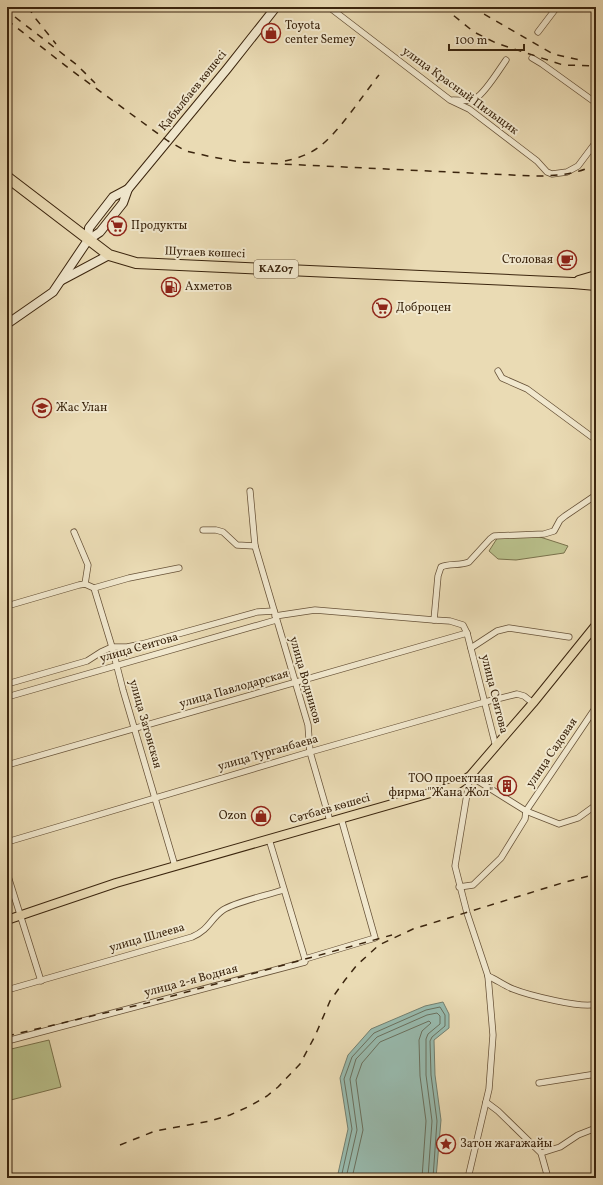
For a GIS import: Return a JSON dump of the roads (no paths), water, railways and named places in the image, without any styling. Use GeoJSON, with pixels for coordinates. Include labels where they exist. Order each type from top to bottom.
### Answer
{"type":"FeatureCollection","features":[{"type":"Feature","properties":{"kind":"highway","name":"Шугаев көшесі"},"geometry":{"type":"LineString","coordinates":[[7,177],[108,255],[136,263],[573,283],[596,286]]}},
{"type":"Feature","properties":{"kind":"highway","name":"Шугаев көшесі"},"geometry":{"type":"LineString","coordinates":[[573,283],[596,276]]}},
{"type":"Feature","properties":{"kind":"main road","name":"Қабылбаев көшесі"},"geometry":{"type":"LineString","coordinates":[[7,324],[53,292],[88,240],[100,232],[123,203],[128,189],[276,7]]}},
{"type":"Feature","properties":{"kind":"main road"},"geometry":{"type":"LineString","coordinates":[[60,282],[108,255]]}},
{"type":"Feature","properties":{"kind":"main road","name":"Сәтбаев көшесі"},"geometry":{"type":"LineString","coordinates":[[7,920],[116,883],[454,786],[470,776],[496,747],[596,625]]}},
{"type":"Feature","properties":{"kind":"street","name":"улица Красный Пильщик"},"geometry":{"type":"LineString","coordinates":[[329,7],[450,100],[469,109],[537,160],[547,172],[552,174],[567,172],[578,166],[596,142]]}},
{"type":"Feature","properties":{"kind":"street"},"geometry":{"type":"LineString","coordinates":[[538,32],[557,7]]}},
{"type":"Feature","properties":{"kind":"street"},"geometry":{"type":"LineString","coordinates":[[532,58],[596,103]]}},
{"type":"Feature","properties":{"kind":"street"},"geometry":{"type":"LineString","coordinates":[[450,100],[469,100],[476,98],[481,94],[506,60]]}},
{"type":"Feature","properties":{"kind":"street"},"geometry":{"type":"LineString","coordinates":[[498,371],[502,378],[527,389],[596,440]]}},
{"type":"Feature","properties":{"kind":"street","name":"улица Водников"},"geometry":{"type":"LineString","coordinates":[[250,492],[255,546],[308,725],[310,752],[330,821]]}},
{"type":"Feature","properties":{"kind":"street"},"geometry":{"type":"LineString","coordinates":[[434,620],[438,576],[441,567],[445,565],[464,564],[469,562],[494,536],[544,534],[554,532],[560,520],[596,495]]}},
{"type":"Feature","properties":{"kind":"street"},"geometry":{"type":"LineString","coordinates":[[203,530],[216,530],[223,532],[237,545],[255,546]]}},
{"type":"Feature","properties":{"kind":"street"},"geometry":{"type":"LineString","coordinates":[[74,532],[88,565],[85,584]]}},
{"type":"Feature","properties":{"kind":"street"},"geometry":{"type":"LineString","coordinates":[[7,606],[85,584],[94,588],[129,578],[180,568]]}},
{"type":"Feature","properties":{"kind":"street","name":"улица Затонская"},"geometry":{"type":"LineString","coordinates":[[94,588],[175,866]]}},
{"type":"Feature","properties":{"kind":"street","name":"улица Сеитова"},"geometry":{"type":"LineString","coordinates":[[7,697],[117,665],[275,615],[315,610],[434,620],[457,623],[462,625],[468,633],[496,747]]}},
{"type":"Feature","properties":{"kind":"street","name":"улица Сеитова"},"geometry":{"type":"LineString","coordinates":[[7,684],[86,661],[112,647],[127,647],[142,644],[257,612],[275,615]]}},
{"type":"Feature","properties":{"kind":"street","name":"улица Сеитова"},"geometry":{"type":"LineString","coordinates":[[471,648],[497,631],[509,628],[568,638]]}},
{"type":"Feature","properties":{"kind":"street","name":"улица Павлодарская"},"geometry":{"type":"LineString","coordinates":[[7,765],[468,633]]}},
{"type":"Feature","properties":{"kind":"street","name":"улица Турганбаева"},"geometry":{"type":"LineString","coordinates":[[7,842],[310,752],[485,702],[517,694],[524,696],[533,703]]}},
{"type":"Feature","properties":{"kind":"street","name":"улица Садовая"},"geometry":{"type":"LineString","coordinates":[[459,887],[473,885],[501,858],[525,819],[526,811],[596,708]]}},
{"type":"Feature","properties":{"kind":"street"},"geometry":{"type":"LineString","coordinates":[[468,1178],[489,1089],[493,1035],[488,976],[459,887],[455,866],[470,776],[526,811],[558,824],[578,818],[596,805]]}},
{"type":"Feature","properties":{"kind":"street","name":"улица 2-я Водная"},"geometry":{"type":"LineString","coordinates":[[7,1041],[305,962],[305,959],[375,938],[341,818]]}},
{"type":"Feature","properties":{"kind":"street"},"geometry":{"type":"LineString","coordinates":[[268,839],[305,959]]}},
{"type":"Feature","properties":{"kind":"street"},"geometry":{"type":"LineString","coordinates":[[7,873],[41,981]]}},
{"type":"Feature","properties":{"kind":"street","name":"улица Шлеева"},"geometry":{"type":"LineString","coordinates":[[7,990],[192,937],[206,928],[222,910],[232,905],[283,890]]}},
{"type":"Feature","properties":{"kind":"street"},"geometry":{"type":"LineString","coordinates":[[488,976],[513,989],[564,1002],[587,1006],[596,1004]]}},
{"type":"Feature","properties":{"kind":"street"},"geometry":{"type":"LineString","coordinates":[[539,1083],[596,1074]]}},
{"type":"Feature","properties":{"kind":"street"},"geometry":{"type":"LineString","coordinates":[[486,1102],[498,1111],[541,1154],[548,1178]]}},
{"type":"Feature","properties":{"kind":"street"},"geometry":{"type":"LineString","coordinates":[[541,1154],[560,1147],[578,1135],[596,1128]]}},
{"type":"Feature","properties":{"kind":"water"},"geometry":{"type":"Polygon","coordinates":[[[443,1002],[449,1014],[449,1028],[434,1040],[435,1075],[441,1120],[436,1178],[337,1178],[348,1129],[340,1078],[348,1055],[371,1029],[425,1006],[443,1002]]]}},
{"type":"Feature","properties":{"kind":"railway"},"geometry":{"type":"LineString","coordinates":[[28,7],[56,44]]}},
{"type":"Feature","properties":{"kind":"railway"},"geometry":{"type":"LineString","coordinates":[[443,7],[474,32],[496,43],[563,65],[596,66]]}},
{"type":"Feature","properties":{"kind":"railway"},"geometry":{"type":"LineString","coordinates":[[472,7],[553,54],[584,61]]}},
{"type":"Feature","properties":{"kind":"railway"},"geometry":{"type":"LineString","coordinates":[[15,17],[77,65],[95,83]]}},
{"type":"Feature","properties":{"kind":"railway"},"geometry":{"type":"LineString","coordinates":[[7,20],[71,70],[168,141],[186,151],[240,162],[533,176],[573,173],[596,164]]}},
{"type":"Feature","properties":{"kind":"railway"},"geometry":{"type":"LineString","coordinates":[[285,161],[307,154],[315,150],[327,140],[343,123],[379,75]]}},
{"type":"Feature","properties":{"kind":"railway"},"geometry":{"type":"LineString","coordinates":[[120,1145],[155,1131],[210,1121],[230,1115],[267,1096],[300,1064],[315,1036],[330,1001],[357,965],[379,945],[413,929],[596,874]]}},
{"type":"Feature","properties":{"kind":"railway"},"geometry":{"type":"LineString","coordinates":[[7,1036],[147,1003],[392,935]]}},
{"type":"Feature","properties":{"kind":"place","name":"Toyota center Semey"},"geometry":{"type":"Point","coordinates":[271,33]}},
{"type":"Feature","properties":{"kind":"place","name":"Продукты"},"geometry":{"type":"Point","coordinates":[117,226]}},
{"type":"Feature","properties":{"kind":"place","name":"Столовая"},"geometry":{"type":"Point","coordinates":[567,260]}},
{"type":"Feature","properties":{"kind":"place","name":"Ахметов"},"geometry":{"type":"Point","coordinates":[171,287]}},
{"type":"Feature","properties":{"kind":"place","name":"Доброцен"},"geometry":{"type":"Point","coordinates":[382,308]}},
{"type":"Feature","properties":{"kind":"place","name":"Жас Улан"},"geometry":{"type":"Point","coordinates":[42,408]}},
{"type":"Feature","properties":{"kind":"place","name":"ТОО проектная фирма \"Жана Жол\""},"geometry":{"type":"Point","coordinates":[507,786]}},
{"type":"Feature","properties":{"kind":"place","name":"Ozon"},"geometry":{"type":"Point","coordinates":[261,816]}},
{"type":"Feature","properties":{"kind":"place","name":"Затон жағажайы"},"geometry":{"type":"Point","coordinates":[446,1144]}}]}
